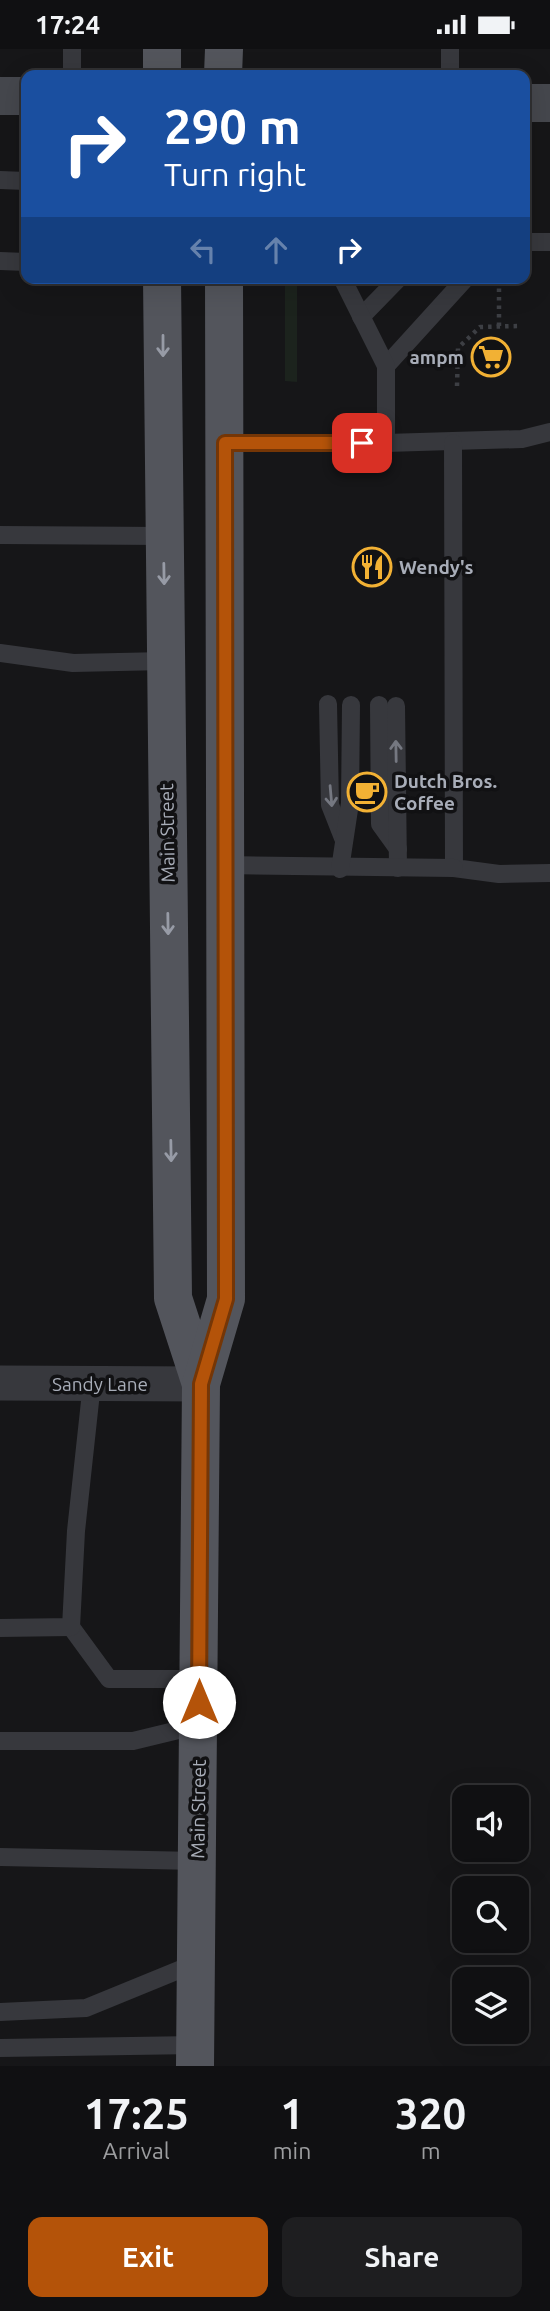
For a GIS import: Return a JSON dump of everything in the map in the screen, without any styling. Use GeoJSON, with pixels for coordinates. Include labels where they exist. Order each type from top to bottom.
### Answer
{"type":"FeatureCollection","features":[{"type":"Feature","properties":{"kind":"main road"},"geometry":{"type":"LineString","coordinates":[[162,49],[162,70]]}},
{"type":"Feature","properties":{"kind":"main road"},"geometry":{"type":"LineString","coordinates":[[223,70],[224,49]]}},
{"type":"Feature","properties":{"kind":"main road","name":"Main Street"},"geometry":{"type":"LineString","coordinates":[[162,284],[173,1298],[201,1384]]}},
{"type":"Feature","properties":{"kind":"main road","name":"Main Street"},"geometry":{"type":"LineString","coordinates":[[195,2056],[201,1384],[226,1299],[224,284]]}},
{"type":"Feature","properties":{"kind":"street"},"geometry":{"type":"LineString","coordinates":[[0,96],[21,96]]}},
{"type":"Feature","properties":{"kind":"street"},"geometry":{"type":"LineString","coordinates":[[530,103],[550,103]]}},
{"type":"Feature","properties":{"kind":"street","name":"Sandy Lane"},"geometry":{"type":"LineString","coordinates":[[0,1384],[201,1384]]}},
{"type":"Feature","properties":{"kind":"lane"},"geometry":{"type":"LineString","coordinates":[[72,49],[72,70]]}},
{"type":"Feature","properties":{"kind":"lane"},"geometry":{"type":"LineString","coordinates":[[450,49],[450,70]]}},
{"type":"Feature","properties":{"kind":"lane"},"geometry":{"type":"LineString","coordinates":[[0,180],[21,181]]}},
{"type":"Feature","properties":{"kind":"lane"},"geometry":{"type":"LineString","coordinates":[[530,242],[550,242]]}},
{"type":"Feature","properties":{"kind":"lane"},"geometry":{"type":"LineString","coordinates":[[0,261],[21,262]]}},
{"type":"Feature","properties":{"kind":"lane"},"geometry":{"type":"LineString","coordinates":[[345,284],[386,366],[386,443]]}},
{"type":"Feature","properties":{"kind":"lane"},"geometry":{"type":"LineString","coordinates":[[361,317],[393,284]]}},
{"type":"Feature","properties":{"kind":"lane"},"geometry":{"type":"LineString","coordinates":[[386,366],[461,284]]}},
{"type":"Feature","properties":{"kind":"lane"},"geometry":{"type":"LineString","coordinates":[[225,443],[453,443],[522,439],[550,432]]}},
{"type":"Feature","properties":{"kind":"lane"},"geometry":{"type":"LineString","coordinates":[[453,443],[454,868]]}},
{"type":"Feature","properties":{"kind":"lane"},"geometry":{"type":"LineString","coordinates":[[0,535],[104,538],[164,536]]}},
{"type":"Feature","properties":{"kind":"lane"},"geometry":{"type":"LineString","coordinates":[[0,653],[73,663],[165,661]]}},
{"type":"Feature","properties":{"kind":"lane"},"geometry":{"type":"LineString","coordinates":[[328,704],[330,805],[343,838]]}},
{"type":"Feature","properties":{"kind":"lane"},"geometry":{"type":"LineString","coordinates":[[340,869],[343,838],[351,803],[351,705]]}},
{"type":"Feature","properties":{"kind":"lane"},"geometry":{"type":"LineString","coordinates":[[387,706],[398,868]]}},
{"type":"Feature","properties":{"kind":"lane"},"geometry":{"type":"LineString","coordinates":[[224,865],[340,869],[454,868],[499,874],[550,873]]}},
{"type":"Feature","properties":{"kind":"lane"},"geometry":{"type":"LineString","coordinates":[[92,1383],[76,1531],[71,1627],[109,1679],[200,1679]]}},
{"type":"Feature","properties":{"kind":"lane"},"geometry":{"type":"LineString","coordinates":[[0,1628],[71,1627]]}},
{"type":"Feature","properties":{"kind":"lane"},"geometry":{"type":"LineString","coordinates":[[0,1741],[134,1741],[199,1725]]}},
{"type":"Feature","properties":{"kind":"lane"},"geometry":{"type":"LineString","coordinates":[[0,1857],[198,1861]]}},
{"type":"Feature","properties":{"kind":"lane"},"geometry":{"type":"LineString","coordinates":[[0,2012],[86,2008],[197,1963]]}},
{"type":"Feature","properties":{"kind":"lane"},"geometry":{"type":"LineString","coordinates":[[0,2048],[195,2056]]}},
{"type":"Feature","properties":{"kind":"path"},"geometry":{"type":"LineString","coordinates":[[499,284],[499,327]]}},
{"type":"Feature","properties":{"kind":"path"},"geometry":{"type":"LineString","coordinates":[[457,386],[458,348],[480,327],[520,326]]}},
{"type":"Feature","properties":{"kind":"shaded area"},"geometry":{"type":"Polygon","coordinates":[[[285,284],[297,284],[297,382],[285,381],[285,284]]]}},
{"type":"Feature","properties":{"kind":"place","name":"ampm"},"geometry":{"type":"Point","coordinates":[491,357]}},
{"type":"Feature","properties":{"kind":"place","name":"Wendy's"},"geometry":{"type":"Point","coordinates":[372,567]}},
{"type":"Feature","properties":{"kind":"place","name":"Dutch Bros. Coffee"},"geometry":{"type":"Point","coordinates":[367,792]}},
{"type":"Feature","properties":{"kind":"route"},"geometry":{"type":"LineString","coordinates":[[199,1702],[201,1384],[226,1299],[225,443],[362,443]]}}]}
